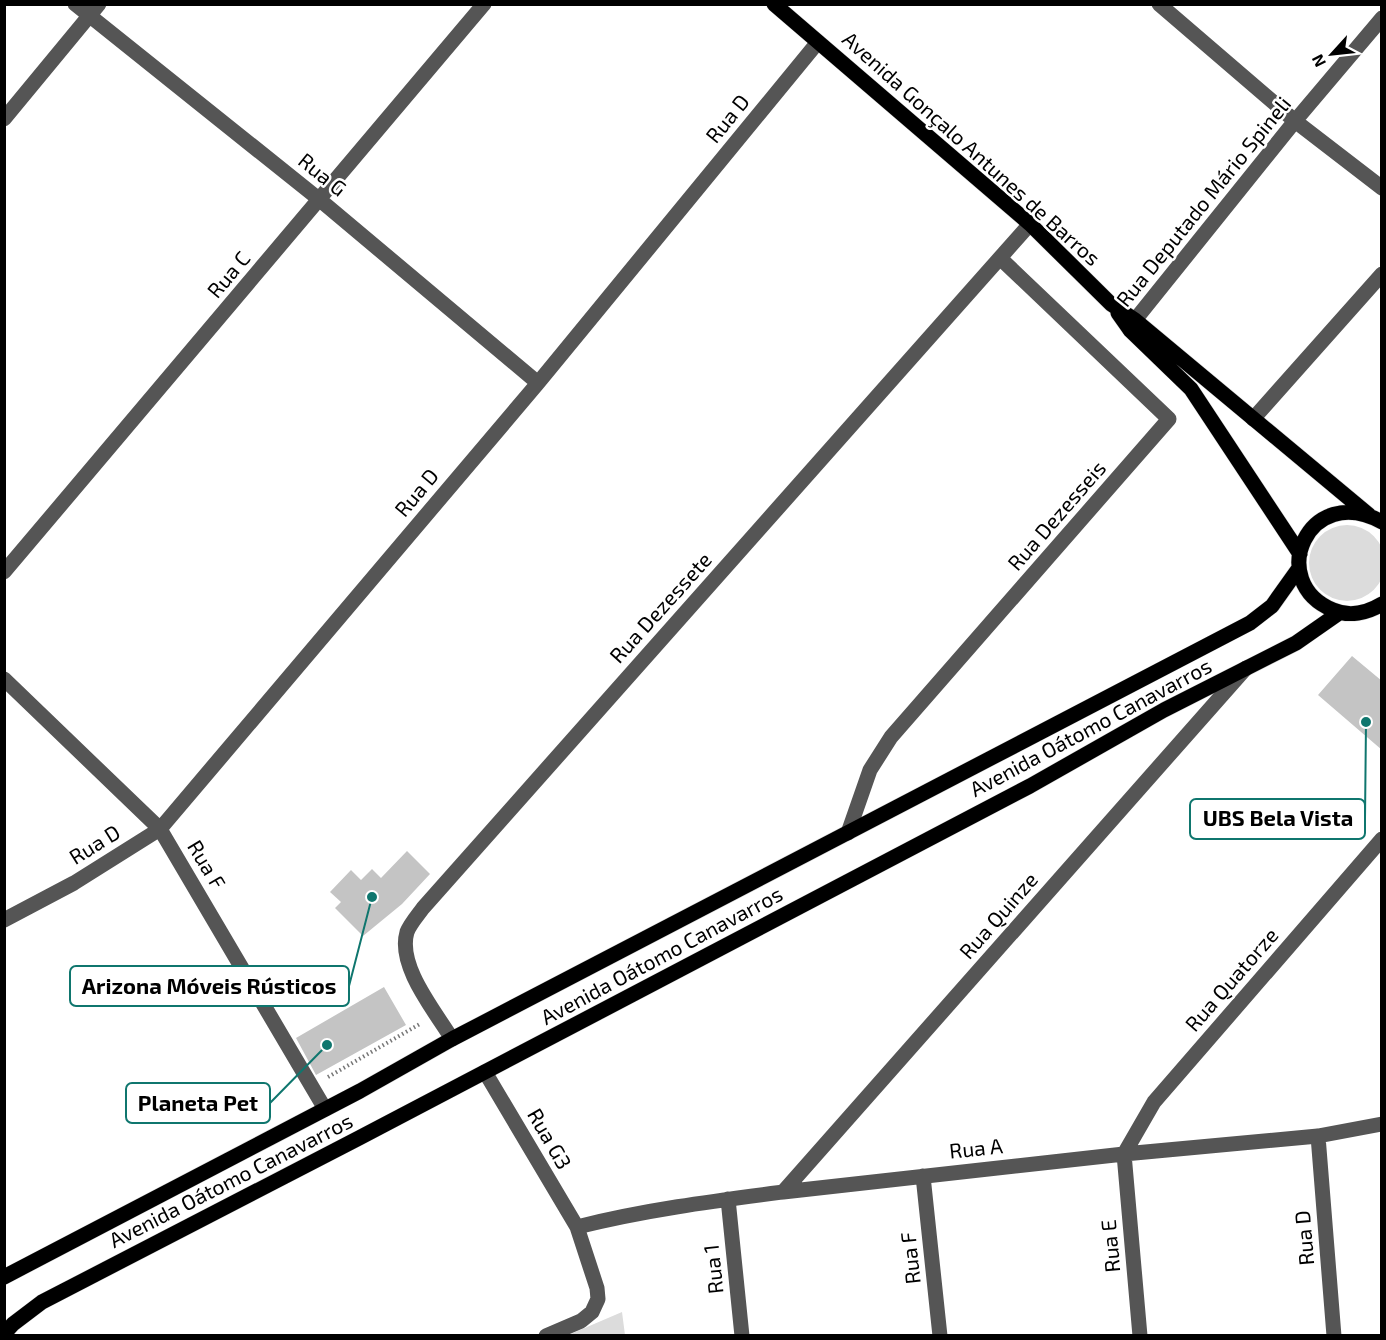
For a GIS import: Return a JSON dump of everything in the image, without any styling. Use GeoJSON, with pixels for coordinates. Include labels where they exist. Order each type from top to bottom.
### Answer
{"type":"FeatureCollection","features":[{"type":"Feature","properties":{"kind":"main road","name":"Avenida Gonçalo Antunes de Barros"},"geometry":{"type":"LineString","coordinates":[[774,4],[1030,224],[1133,325],[1191,389],[1299,561],[1304,584],[1312,597],[1324,607],[1339,613]]}},
{"type":"Feature","properties":{"kind":"main road","name":"Avenida Gonçalo Antunes de Barros"},"geometry":{"type":"LineString","coordinates":[[1133,325],[1253,418],[1375,518]]}},
{"type":"Feature","properties":{"kind":"main road","name":"Avenida Oátomo Canavarros"},"geometry":{"type":"LineString","coordinates":[[4,1277],[325,1109],[452,1039],[1250,623],[1272,606],[1299,561],[1305,539],[1313,527],[1339,512],[1354,511],[1375,518]]}},
{"type":"Feature","properties":{"kind":"main road"},"geometry":{"type":"LineString","coordinates":[[1339,613],[1351,614],[1379,607]]}},
{"type":"Feature","properties":{"kind":"main road","name":"Avenida Oátomo Canavarros"},"geometry":{"type":"LineString","coordinates":[[4,1334],[13,1324],[42,1302],[1030,786],[1164,710],[1296,643],[1339,613]]}},
{"type":"Feature","properties":{"kind":"street","name":"Rua G"},"geometry":{"type":"LineString","coordinates":[[75,4],[94,10],[538,383]]}},
{"type":"Feature","properties":{"kind":"street","name":"Rua C"},"geometry":{"type":"LineString","coordinates":[[4,572],[484,4]]}},
{"type":"Feature","properties":{"kind":"street"},"geometry":{"type":"LineString","coordinates":[[1159,4],[1295,121],[1382,188]]}},
{"type":"Feature","properties":{"kind":"street"},"geometry":{"type":"LineString","coordinates":[[4,119],[94,10]]}},
{"type":"Feature","properties":{"kind":"street","name":"Rua Deputado Mário Spineli"},"geometry":{"type":"LineString","coordinates":[[1133,325],[1295,121],[1382,18]]}},
{"type":"Feature","properties":{"kind":"street","name":"Rua D"},"geometry":{"type":"LineString","coordinates":[[4,920],[74,883],[160,829],[538,383],[818,42]]}},
{"type":"Feature","properties":{"kind":"street","name":"Rua Dezessete"},"geometry":{"type":"LineString","coordinates":[[452,1039],[410,971],[406,952],[407,931],[423,908],[1030,224]]}},
{"type":"Feature","properties":{"kind":"street","name":"Rua Dezesseis"},"geometry":{"type":"LineString","coordinates":[[848,833],[870,770],[891,737],[1170,419],[1000,258]]}},
{"type":"Feature","properties":{"kind":"street"},"geometry":{"type":"LineString","coordinates":[[1253,418],[1382,274]]}},
{"type":"Feature","properties":{"kind":"street","name":"Rua Quinze"},"geometry":{"type":"LineString","coordinates":[[783,1192],[1247,668]]}},
{"type":"Feature","properties":{"kind":"street","name":"Rua F"},"geometry":{"type":"LineString","coordinates":[[4,679],[160,829],[325,1109]]}},
{"type":"Feature","properties":{"kind":"street","name":"Rua Quatorze"},"geometry":{"type":"LineString","coordinates":[[1124,1154],[1154,1102],[1382,839]]}},
{"type":"Feature","properties":{"kind":"street","name":"Rua G3"},"geometry":{"type":"LineString","coordinates":[[485,1072],[577,1227],[597,1288],[598,1299],[592,1312],[581,1321],[546,1335]]}},
{"type":"Feature","properties":{"kind":"street","name":"Rua A"},"geometry":{"type":"LineString","coordinates":[[577,1227],[728,1199],[1124,1154],[1318,1136],[1382,1124]]}},
{"type":"Feature","properties":{"kind":"street","name":"Rua D"},"geometry":{"type":"LineString","coordinates":[[1318,1136],[1334,1335]]}},
{"type":"Feature","properties":{"kind":"street","name":"Rua E"},"geometry":{"type":"LineString","coordinates":[[1124,1154],[1140,1335]]}},
{"type":"Feature","properties":{"kind":"street","name":"Rua F"},"geometry":{"type":"LineString","coordinates":[[924,1176],[940,1335]]}},
{"type":"Feature","properties":{"kind":"street","name":"Rua 1"},"geometry":{"type":"LineString","coordinates":[[728,1199],[742,1335]]}},
{"type":"Feature","properties":{"kind":"path"},"geometry":{"type":"LineString","coordinates":[[311,1086],[437,1014]]}},
{"type":"Feature","properties":{"kind":"shaded area"},"geometry":{"type":"Polygon","coordinates":[[[1347,525],[1361,528],[1374,536],[1382,549],[1385,563],[1382,577],[1374,590],[1361,598],[1347,601],[1333,598],[1320,590],[1312,577],[1309,563],[1312,549],[1320,536],[1333,528],[1347,525]]]}},
{"type":"Feature","properties":{"kind":"shaded area"},"geometry":{"type":"Polygon","coordinates":[[[622,1312],[625,1335],[566,1336],[622,1312]]]}},
{"type":"Feature","properties":{"kind":"building"},"geometry":{"type":"Polygon","coordinates":[[[1352,656],[1382,681],[1382,750],[1318,695],[1352,656]]]}},
{"type":"Feature","properties":{"kind":"building"},"geometry":{"type":"Polygon","coordinates":[[[407,851],[430,874],[402,904],[363,936],[335,908],[341,902],[330,892],[351,870],[361,880],[372,869],[381,878],[407,851]]]}},
{"type":"Feature","properties":{"kind":"building"},"geometry":{"type":"Polygon","coordinates":[[[384,987],[406,1025],[316,1075],[296,1038],[384,987]]]}},
{"type":"Feature","properties":{"kind":"place","name":"UBS Bela Vista"},"geometry":{"type":"Point","coordinates":[1366,722]}},
{"type":"Feature","properties":{"kind":"place","name":"Arizona Móveis Rústicos"},"geometry":{"type":"Point","coordinates":[372,897]}},
{"type":"Feature","properties":{"kind":"place","name":"Planeta Pet"},"geometry":{"type":"Point","coordinates":[327,1045]}}]}
